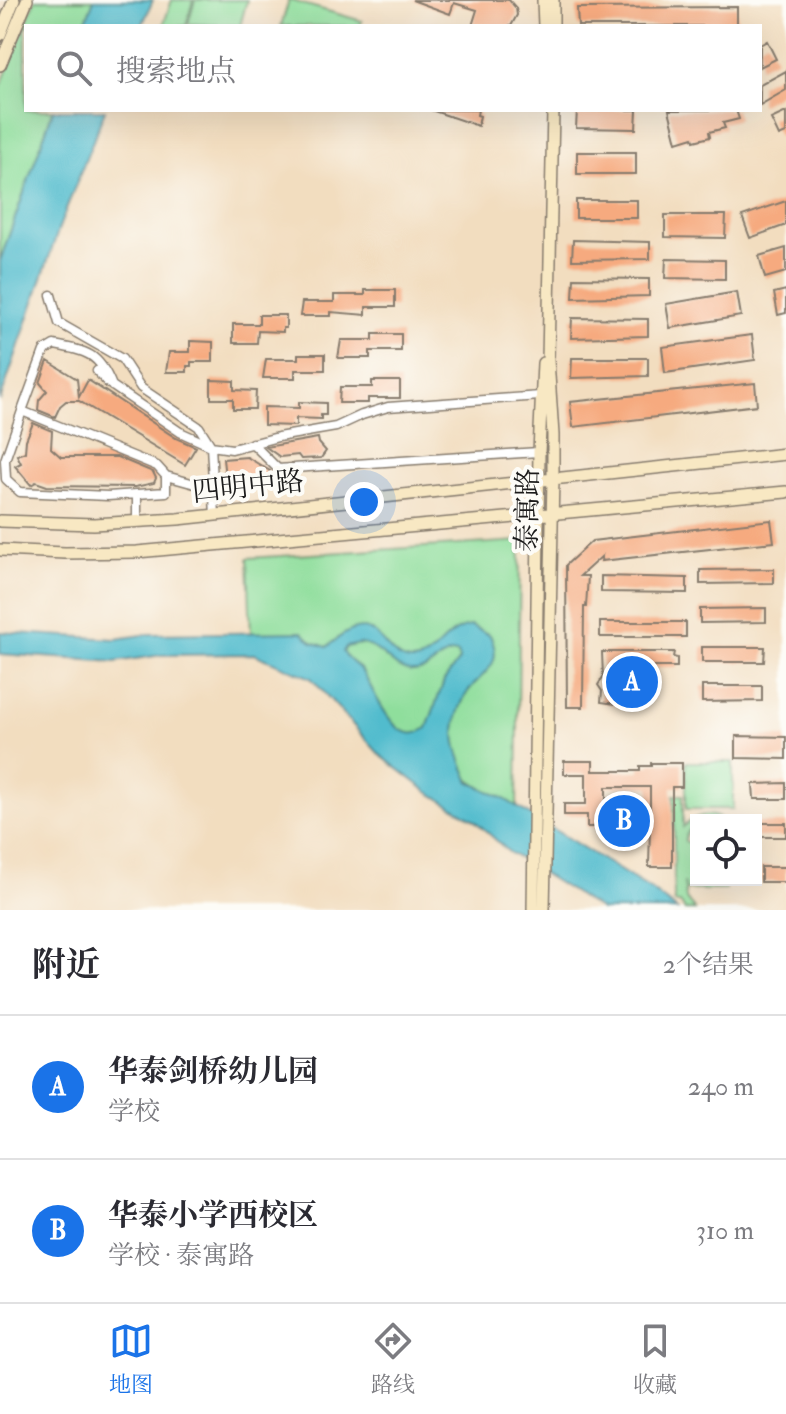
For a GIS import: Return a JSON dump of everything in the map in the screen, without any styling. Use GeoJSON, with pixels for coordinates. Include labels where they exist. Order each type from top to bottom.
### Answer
{"type":"FeatureCollection","features":[{"type":"Feature","properties":{"kind":"main road"},"geometry":{"type":"LineString","coordinates":[[0,35],[14,0]]}},
{"type":"Feature","properties":{"kind":"main road"},"geometry":{"type":"LineString","coordinates":[[0,65],[27,0]]}},
{"type":"Feature","properties":{"kind":"main road"},"geometry":{"type":"LineString","coordinates":[[543,0],[544,24]]}},
{"type":"Feature","properties":{"kind":"main road"},"geometry":{"type":"LineString","coordinates":[[553,0],[553,24]]}},
{"type":"Feature","properties":{"kind":"main road","name":"泰寓路"},"geometry":{"type":"LineString","coordinates":[[533,910],[537,516],[547,112]]}},
{"type":"Feature","properties":{"kind":"main road","name":"泰寓路"},"geometry":{"type":"LineString","coordinates":[[544,910],[553,478],[548,360],[553,112]]}},
{"type":"Feature","properties":{"kind":"main road","name":"四明中路"},"geometry":{"type":"LineString","coordinates":[[0,521],[94,524],[215,515],[786,454]]}},
{"type":"Feature","properties":{"kind":"main road","name":"四明中路"},"geometry":{"type":"LineString","coordinates":[[0,550],[137,552],[786,492]]}},
{"type":"Feature","properties":{"kind":"street"},"geometry":{"type":"LineString","coordinates":[[51,295],[59,323],[122,359],[141,388],[199,427],[211,446],[215,515]]}},
{"type":"Feature","properties":{"kind":"street"},"geometry":{"type":"LineString","coordinates":[[112,386],[104,364],[84,350],[54,345],[44,351],[5,460],[6,479],[20,492],[137,496],[166,492],[166,476]]}},
{"type":"Feature","properties":{"kind":"street"},"geometry":{"type":"LineString","coordinates":[[97,371],[112,386],[180,432],[211,446],[232,449],[336,427],[388,407],[540,396]]}},
{"type":"Feature","properties":{"kind":"street"},"geometry":{"type":"LineString","coordinates":[[22,411],[157,466],[166,476],[213,489]]}},
{"type":"Feature","properties":{"kind":"street"},"geometry":{"type":"LineString","coordinates":[[252,443],[278,469],[539,452]]}},
{"type":"Feature","properties":{"kind":"street"},"geometry":{"type":"LineString","coordinates":[[137,496],[137,521]]}},
{"type":"Feature","properties":{"kind":"green space"},"geometry":{"type":"Polygon","coordinates":[[[35,0],[94,0],[85,24],[25,24],[35,0]]]}},
{"type":"Feature","properties":{"kind":"green space"},"geometry":{"type":"Polygon","coordinates":[[[172,0],[193,0],[187,24],[164,24],[172,0]]]}},
{"type":"Feature","properties":{"kind":"green space"},"geometry":{"type":"Polygon","coordinates":[[[195,0],[247,0],[241,24],[188,24],[195,0]]]}},
{"type":"Feature","properties":{"kind":"green space"},"geometry":{"type":"Polygon","coordinates":[[[289,0],[362,21],[361,24],[282,24],[289,0]]]}},
{"type":"Feature","properties":{"kind":"green space"},"geometry":{"type":"Polygon","coordinates":[[[24,28],[24,112],[52,112],[0,261],[0,88],[24,28]]]}},
{"type":"Feature","properties":{"kind":"green space"},"geometry":{"type":"Polygon","coordinates":[[[520,541],[517,813],[398,730],[251,636],[248,558],[520,541]]]}},
{"type":"Feature","properties":{"kind":"green space"},"geometry":{"type":"Polygon","coordinates":[[[686,762],[733,762],[733,809],[686,809],[686,762]]]}},
{"type":"Feature","properties":{"kind":"green space"},"geometry":{"type":"Polygon","coordinates":[[[674,795],[683,795],[683,827],[690,822],[685,842],[690,842],[690,886],[726,886],[726,890],[685,890],[684,882],[686,899],[695,910],[685,910],[680,903],[674,903],[674,795]]]}},
{"type":"Feature","properties":{"kind":"water"},"geometry":{"type":"Polygon","coordinates":[[[94,0],[153,0],[143,24],[85,24],[94,0]]]}},
{"type":"Feature","properties":{"kind":"water"},"geometry":{"type":"Polygon","coordinates":[[[52,112],[104,112],[60,225],[0,401],[0,261],[52,112]]]}},
{"type":"Feature","properties":{"kind":"water"},"geometry":{"type":"Polygon","coordinates":[[[471,626],[490,635],[495,654],[490,668],[467,693],[457,719],[457,746],[470,782],[501,797],[650,889],[677,910],[601,910],[509,852],[473,819],[428,792],[380,755],[311,678],[254,654],[162,655],[115,662],[0,654],[0,632],[116,639],[149,634],[302,632],[312,642],[327,647],[345,633],[358,628],[369,630],[392,652],[412,661],[427,656],[462,628],[471,626]],[[368,646],[346,647],[343,652],[366,677],[395,725],[404,732],[415,733],[427,728],[444,681],[459,660],[458,653],[446,655],[418,672],[411,672],[398,667],[368,646]]]}},
{"type":"Feature","properties":{"kind":"building"},"geometry":{"type":"Polygon","coordinates":[[[412,0],[509,0],[516,8],[517,15],[512,24],[473,24],[477,10],[454,3],[450,14],[412,0]]]}},
{"type":"Feature","properties":{"kind":"building"},"geometry":{"type":"Polygon","coordinates":[[[737,7],[737,24],[578,24],[577,8],[737,7]]]}},
{"type":"Feature","properties":{"kind":"building"},"geometry":{"type":"Polygon","coordinates":[[[767,41],[776,59],[762,66],[762,44],[767,41]]]}},
{"type":"Feature","properties":{"kind":"building"},"geometry":{"type":"Polygon","coordinates":[[[786,71],[786,90],[762,104],[762,84],[786,71]]]}},
{"type":"Feature","properties":{"kind":"building"},"geometry":{"type":"Polygon","coordinates":[[[437,112],[478,112],[478,126],[437,112]]]}},
{"type":"Feature","properties":{"kind":"building"},"geometry":{"type":"Polygon","coordinates":[[[577,112],[637,112],[636,129],[576,128],[577,112]]]}},
{"type":"Feature","properties":{"kind":"building"},"geometry":{"type":"Polygon","coordinates":[[[670,112],[737,112],[739,119],[723,123],[725,128],[709,132],[710,137],[694,141],[693,137],[677,142],[670,112]]]}},
{"type":"Feature","properties":{"kind":"building"},"geometry":{"type":"Polygon","coordinates":[[[786,112],[786,133],[779,136],[771,119],[786,112]]]}},
{"type":"Feature","properties":{"kind":"building"},"geometry":{"type":"Polygon","coordinates":[[[577,152],[636,152],[636,174],[577,174],[577,152]]]}},
{"type":"Feature","properties":{"kind":"building"},"geometry":{"type":"Polygon","coordinates":[[[576,200],[637,200],[637,218],[576,218],[576,200]]]}},
{"type":"Feature","properties":{"kind":"building"},"geometry":{"type":"Polygon","coordinates":[[[786,201],[786,225],[750,238],[742,216],[786,201]]]}},
{"type":"Feature","properties":{"kind":"building"},"geometry":{"type":"Polygon","coordinates":[[[665,215],[726,215],[725,238],[665,237],[665,215]]]}},
{"type":"Feature","properties":{"kind":"building"},"geometry":{"type":"Polygon","coordinates":[[[573,240],[650,242],[650,259],[572,260],[573,240]]]}},
{"type":"Feature","properties":{"kind":"building"},"geometry":{"type":"Polygon","coordinates":[[[786,248],[786,272],[765,278],[759,256],[786,248]]]}},
{"type":"Feature","properties":{"kind":"building"},"geometry":{"type":"Polygon","coordinates":[[[666,259],[725,260],[725,279],[665,278],[666,259]]]}},
{"type":"Feature","properties":{"kind":"building"},"geometry":{"type":"Polygon","coordinates":[[[574,278],[649,279],[649,296],[573,298],[574,278]]]}},
{"type":"Feature","properties":{"kind":"building"},"geometry":{"type":"Polygon","coordinates":[[[365,290],[395,290],[395,307],[366,307],[366,315],[331,312],[331,316],[300,316],[302,302],[334,302],[334,295],[365,295],[365,290]]]}},
{"type":"Feature","properties":{"kind":"building"},"geometry":{"type":"Polygon","coordinates":[[[786,290],[786,313],[778,315],[774,293],[786,290]]]}},
{"type":"Feature","properties":{"kind":"building"},"geometry":{"type":"Polygon","coordinates":[[[737,292],[741,316],[670,328],[666,304],[737,292]]]}},
{"type":"Feature","properties":{"kind":"building"},"geometry":{"type":"Polygon","coordinates":[[[259,315],[286,315],[286,328],[283,332],[258,331],[257,343],[233,343],[233,324],[259,324],[259,315]]]}},
{"type":"Feature","properties":{"kind":"building"},"geometry":{"type":"Polygon","coordinates":[[[572,318],[648,319],[648,336],[571,338],[572,318]]]}},
{"type":"Feature","properties":{"kind":"building"},"geometry":{"type":"Polygon","coordinates":[[[373,334],[401,334],[401,351],[370,351],[370,358],[338,358],[341,340],[373,340],[373,334]]]}},
{"type":"Feature","properties":{"kind":"building"},"geometry":{"type":"Polygon","coordinates":[[[752,335],[755,360],[665,373],[662,347],[752,335]]]}},
{"type":"Feature","properties":{"kind":"building"},"geometry":{"type":"Polygon","coordinates":[[[190,341],[213,342],[213,362],[191,362],[187,372],[166,372],[169,352],[190,352],[190,341]]]}},
{"type":"Feature","properties":{"kind":"building"},"geometry":{"type":"Polygon","coordinates":[[[298,354],[325,354],[325,370],[295,370],[295,378],[263,378],[266,359],[298,359],[298,354]]]}},
{"type":"Feature","properties":{"kind":"building"},"geometry":{"type":"Polygon","coordinates":[[[572,358],[648,358],[648,376],[571,378],[572,358]]]}},
{"type":"Feature","properties":{"kind":"building"},"geometry":{"type":"Polygon","coordinates":[[[48,361],[77,379],[79,397],[88,380],[176,438],[196,447],[185,465],[79,401],[66,401],[55,417],[38,410],[39,400],[47,391],[40,383],[48,361]]]}},
{"type":"Feature","properties":{"kind":"building"},"geometry":{"type":"Polygon","coordinates":[[[211,380],[234,381],[234,390],[256,391],[255,409],[233,409],[233,399],[211,399],[211,380]]]}},
{"type":"Feature","properties":{"kind":"building"},"geometry":{"type":"Polygon","coordinates":[[[372,381],[400,381],[400,398],[368,398],[368,403],[339,403],[340,387],[372,387],[372,381]]]}},
{"type":"Feature","properties":{"kind":"building"},"geometry":{"type":"Polygon","coordinates":[[[755,383],[757,405],[573,427],[570,402],[755,383]]]}},
{"type":"Feature","properties":{"kind":"building"},"geometry":{"type":"Polygon","coordinates":[[[299,402],[326,403],[326,415],[321,415],[321,419],[296,418],[296,426],[264,425],[264,407],[299,408],[299,402]]]}},
{"type":"Feature","properties":{"kind":"building"},"geometry":{"type":"Polygon","coordinates":[[[33,423],[52,431],[51,448],[61,457],[117,457],[153,472],[156,478],[154,483],[135,487],[47,486],[36,482],[31,485],[15,466],[21,463],[17,455],[25,452],[33,423]]]}},
{"type":"Feature","properties":{"kind":"building"},"geometry":{"type":"Polygon","coordinates":[[[318,438],[326,451],[321,458],[301,459],[298,455],[280,457],[266,447],[318,438]]]}},
{"type":"Feature","properties":{"kind":"building"},"geometry":{"type":"Polygon","coordinates":[[[247,457],[270,471],[270,477],[225,477],[223,459],[247,457]]]}},
{"type":"Feature","properties":{"kind":"building"},"geometry":{"type":"Polygon","coordinates":[[[771,520],[774,542],[601,561],[602,556],[580,576],[588,576],[584,607],[583,707],[567,707],[566,565],[592,541],[771,520]]]}},
{"type":"Feature","properties":{"kind":"building"},"geometry":{"type":"Polygon","coordinates":[[[774,569],[774,583],[700,584],[700,570],[774,569]]]}},
{"type":"Feature","properties":{"kind":"building"},"geometry":{"type":"Polygon","coordinates":[[[601,576],[687,578],[687,593],[601,592],[601,576]]]}},
{"type":"Feature","properties":{"kind":"building"},"geometry":{"type":"Polygon","coordinates":[[[766,608],[766,622],[700,623],[700,609],[766,608]]]}},
{"type":"Feature","properties":{"kind":"building"},"geometry":{"type":"Polygon","coordinates":[[[600,622],[686,622],[686,637],[600,637],[600,622]]]}},
{"type":"Feature","properties":{"kind":"building"},"geometry":{"type":"Polygon","coordinates":[[[702,647],[765,647],[764,662],[702,662],[702,647]]]}},
{"type":"Feature","properties":{"kind":"building"},"geometry":{"type":"Polygon","coordinates":[[[602,652],[674,652],[677,667],[616,667],[616,704],[601,702],[602,691],[598,685],[603,677],[602,652]]]}},
{"type":"Feature","properties":{"kind":"building"},"geometry":{"type":"Polygon","coordinates":[[[702,686],[762,686],[762,701],[702,702],[702,686]]]}},
{"type":"Feature","properties":{"kind":"building"},"geometry":{"type":"Polygon","coordinates":[[[736,736],[786,737],[786,759],[736,758],[736,736]]]}},
{"type":"Feature","properties":{"kind":"building"},"geometry":{"type":"Polygon","coordinates":[[[564,761],[593,761],[593,771],[640,771],[640,766],[651,766],[651,763],[682,763],[682,787],[672,787],[672,867],[649,867],[650,826],[587,827],[587,815],[564,815],[564,804],[586,804],[586,774],[564,774],[564,761]],[[606,787],[606,817],[650,817],[650,787],[606,787]]]}},
{"type":"Feature","properties":{"kind":"building"},"geometry":{"type":"Polygon","coordinates":[[[786,783],[786,799],[754,799],[753,784],[786,783]]]}},
{"type":"Feature","properties":{"kind":"building"},"geometry":{"type":"Polygon","coordinates":[[[762,823],[786,823],[786,837],[762,837],[762,823]]]}},
{"type":"Feature","properties":{"kind":"building"},"geometry":{"type":"Polygon","coordinates":[[[762,867],[786,867],[786,882],[762,882],[762,867]]]}},
{"type":"Feature","properties":{"kind":"place","name":"华泰剑桥幼儿园"},"geometry":{"type":"Point","coordinates":[632,682]}},
{"type":"Feature","properties":{"kind":"place","name":"华泰小学西校区"},"geometry":{"type":"Point","coordinates":[624,821]}}]}
